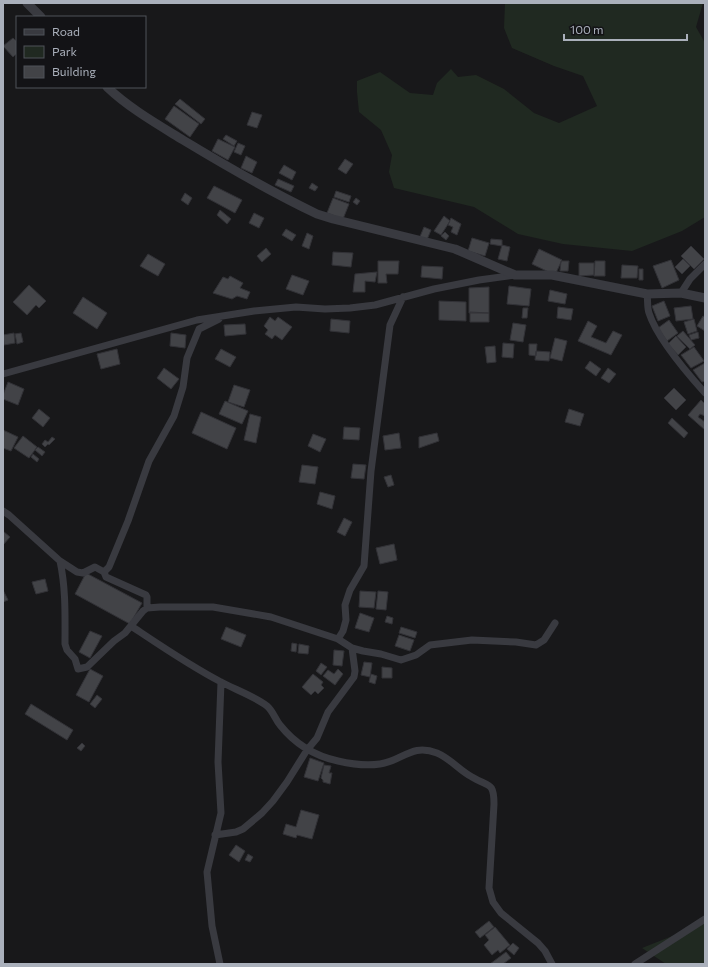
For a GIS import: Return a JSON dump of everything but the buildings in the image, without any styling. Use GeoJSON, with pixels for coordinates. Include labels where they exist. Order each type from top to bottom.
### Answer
{"type":"FeatureCollection","features":[{"type":"Feature","properties":{"kind":"street"},"geometry":{"type":"LineString","coordinates":[[27,3],[40,16]]}},
{"type":"Feature","properties":{"kind":"street"},"geometry":{"type":"LineString","coordinates":[[108,88],[155,122],[224,165],[300,206],[333,219],[456,249],[515,275]]}},
{"type":"Feature","properties":{"kind":"street"},"geometry":{"type":"LineString","coordinates":[[681,293],[690,279],[705,264]]}},
{"type":"Feature","properties":{"kind":"street"},"geometry":{"type":"LineString","coordinates":[[3,374],[197,320],[254,311],[296,307],[325,309],[375,305],[403,297],[472,282],[515,275],[552,275],[647,294],[681,293],[705,298]]}},
{"type":"Feature","properties":{"kind":"street"},"geometry":{"type":"LineString","coordinates":[[647,294],[649,312],[660,335],[685,371],[705,393]]}},
{"type":"Feature","properties":{"kind":"street"},"geometry":{"type":"LineString","coordinates":[[338,639],[343,631],[346,620],[345,605],[350,590],[364,566],[371,471],[390,325],[403,297]]}},
{"type":"Feature","properties":{"kind":"street"},"geometry":{"type":"LineString","coordinates":[[104,572],[109,567],[128,521],[149,461],[174,416],[183,387],[187,358],[200,329],[224,316]]}},
{"type":"Feature","properties":{"kind":"street"},"geometry":{"type":"LineString","coordinates":[[3,511],[29,532],[60,561],[77,572],[83,573],[95,567],[104,572],[106,577],[146,595],[148,608]]}},
{"type":"Feature","properties":{"kind":"street"},"geometry":{"type":"LineString","coordinates":[[60,561],[66,605],[65,644],[67,650],[75,659],[78,669],[87,667],[131,626],[143,610],[148,608],[222,608],[281,619],[338,639],[352,648],[362,652],[381,654],[400,660],[416,655],[430,645],[472,640],[536,644],[544,640],[555,623]]}},
{"type":"Feature","properties":{"kind":"street"},"geometry":{"type":"LineString","coordinates":[[131,626],[173,654],[220,682],[267,706],[273,712],[279,724],[292,738],[307,750],[337,761],[360,764],[380,764],[391,761],[413,751],[428,751],[450,760],[464,772],[491,787],[494,793],[494,804],[489,888],[493,902],[501,913],[545,950],[552,964]]}},
{"type":"Feature","properties":{"kind":"street"},"geometry":{"type":"LineString","coordinates":[[215,835],[236,832],[243,829],[262,813],[287,782],[307,750],[320,734],[328,712],[354,677],[355,671],[352,648]]}},
{"type":"Feature","properties":{"kind":"street"},"geometry":{"type":"LineString","coordinates":[[220,682],[218,762],[221,813],[208,867],[208,889],[212,926],[220,964]]}},
{"type":"Feature","properties":{"kind":"street"},"geometry":{"type":"LineString","coordinates":[[635,964],[705,919]]}},
{"type":"Feature","properties":{"kind":"green space"},"geometry":{"type":"Polygon","coordinates":[[[505,3],[703,3],[696,27],[705,43],[705,217],[682,231],[632,251],[563,244],[518,234],[474,207],[394,188],[389,172],[392,155],[381,130],[359,112],[357,81],[380,72],[410,93],[433,95],[437,83],[451,69],[458,77],[476,75],[504,89],[534,113],[559,123],[597,106],[583,76],[554,66],[512,48],[504,28],[505,3]]]}},
{"type":"Feature","properties":{"kind":"green space"},"geometry":{"type":"Polygon","coordinates":[[[705,923],[705,964],[666,964],[642,948],[705,923]]]}}]}
